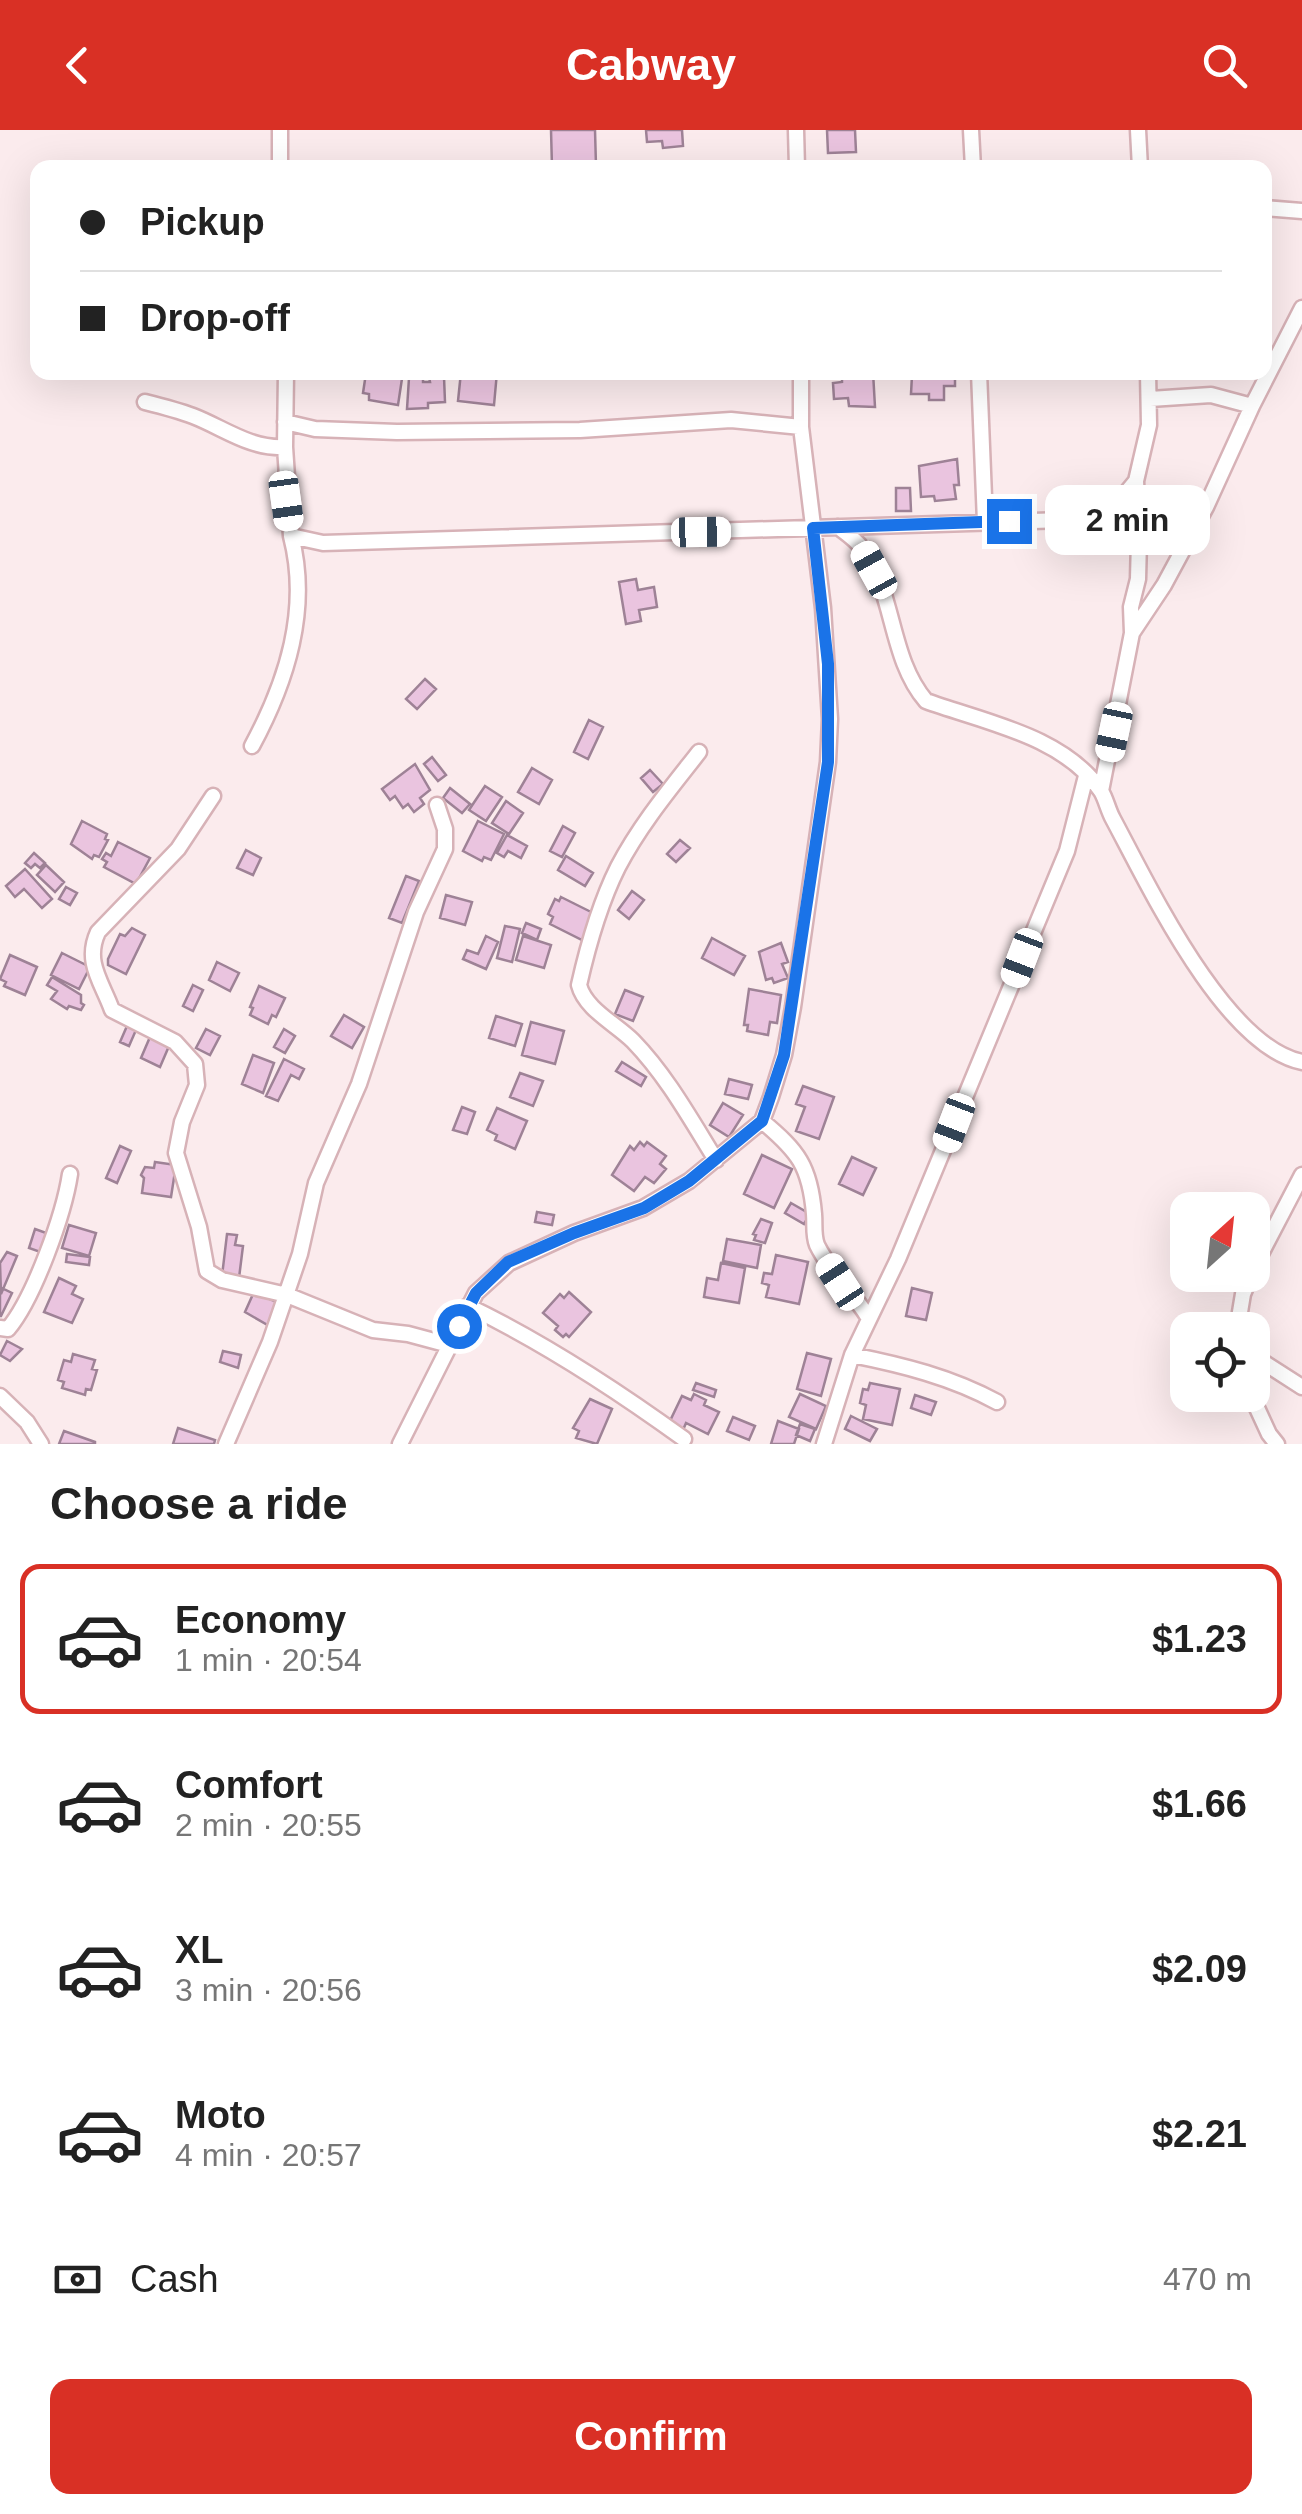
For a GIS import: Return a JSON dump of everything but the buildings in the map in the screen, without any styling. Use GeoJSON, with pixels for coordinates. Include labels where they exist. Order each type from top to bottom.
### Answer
{"type":"FeatureCollection","features":[{"type":"Feature","properties":{"kind":"street"},"geometry":{"type":"LineString","coordinates":[[280,130],[280,160]]}},
{"type":"Feature","properties":{"kind":"street"},"geometry":{"type":"LineString","coordinates":[[796,130],[797,160]]}},
{"type":"Feature","properties":{"kind":"street"},"geometry":{"type":"LineString","coordinates":[[971,130],[973,160]]}},
{"type":"Feature","properties":{"kind":"street"},"geometry":{"type":"LineString","coordinates":[[1138,130],[1140,160]]}},
{"type":"Feature","properties":{"kind":"street"},"geometry":{"type":"LineString","coordinates":[[1272,208],[1302,210]]}},
{"type":"Feature","properties":{"kind":"street"},"geometry":{"type":"LineString","coordinates":[[1272,367],[1302,308]]}},
{"type":"Feature","properties":{"kind":"street"},"geometry":{"type":"LineString","coordinates":[[252,746],[281,683],[300,593],[291,536],[285,447],[286,380]]}},
{"type":"Feature","properties":{"kind":"street"},"geometry":{"type":"LineString","coordinates":[[400,1444],[468,1306],[508,1262],[644,1208],[689,1181],[762,1121],[784,1055],[828,762],[828,664],[801,426],[801,380]]}},
{"type":"Feature","properties":{"kind":"street"},"geometry":{"type":"LineString","coordinates":[[979,380],[985,522]]}},
{"type":"Feature","properties":{"kind":"street"},"geometry":{"type":"LineString","coordinates":[[1101,791],[1132,633],[1138,579],[1136,481],[1149,425],[1149,380]]}},
{"type":"Feature","properties":{"kind":"street"},"geometry":{"type":"LineString","coordinates":[[1132,633],[1164,585],[1206,508],[1265,380]]}},
{"type":"Feature","properties":{"kind":"street"},"geometry":{"type":"LineString","coordinates":[[1150,399],[1212,395],[1252,406]]}},
{"type":"Feature","properties":{"kind":"street"},"geometry":{"type":"LineString","coordinates":[[145,402],[191,415],[246,441],[268,448],[285,447]]}},
{"type":"Feature","properties":{"kind":"street"},"geometry":{"type":"LineString","coordinates":[[285,422],[315,430],[397,432],[580,430],[730,420],[801,426]]}},
{"type":"Feature","properties":{"kind":"street"},"geometry":{"type":"LineString","coordinates":[[291,536],[338,544],[534,534],[1093,518],[1112,512],[1136,481]]}},
{"type":"Feature","properties":{"kind":"street"},"geometry":{"type":"LineString","coordinates":[[838,527],[861,546],[874,570],[901,654],[918,691],[926,700],[1030,737],[1064,754],[1101,791],[1157,902],[1228,1008],[1267,1048],[1302,1062]]}},
{"type":"Feature","properties":{"kind":"street"},"geometry":{"type":"LineString","coordinates":[[699,752],[644,824],[618,867],[579,985],[581,995],[648,1059],[716,1160]]}},
{"type":"Feature","properties":{"kind":"street"},"geometry":{"type":"LineString","coordinates":[[824,1444],[852,1355],[905,1242],[1066,851],[1086,776]]}},
{"type":"Feature","properties":{"kind":"street"},"geometry":{"type":"LineString","coordinates":[[213,796],[178,850],[98,932],[91,960],[112,1010],[175,1042],[195,1064],[196,1086],[182,1122],[176,1153],[199,1227],[207,1272],[222,1280],[287,1295],[373,1330],[449,1344]]}},
{"type":"Feature","properties":{"kind":"street"},"geometry":{"type":"LineString","coordinates":[[226,1444],[287,1295],[316,1182],[359,1084],[416,912],[445,849],[445,829],[437,805]]}},
{"type":"Feature","properties":{"kind":"street"},"geometry":{"type":"LineString","coordinates":[[762,1121],[783,1138],[812,1182],[814,1240],[868,1317]]}},
{"type":"Feature","properties":{"kind":"street"},"geometry":{"type":"LineString","coordinates":[[0,1328],[8,1329],[19,1316],[36,1280],[66,1202],[70,1174]]}},
{"type":"Feature","properties":{"kind":"street"},"geometry":{"type":"LineString","coordinates":[[1270,1238],[1302,1175]]}},
{"type":"Feature","properties":{"kind":"street"},"geometry":{"type":"LineString","coordinates":[[468,1306],[518,1330],[592,1375],[684,1439]]}},
{"type":"Feature","properties":{"kind":"street"},"geometry":{"type":"LineString","coordinates":[[852,1355],[942,1377],[997,1402]]}},
{"type":"Feature","properties":{"kind":"street"},"geometry":{"type":"LineString","coordinates":[[1270,1367],[1302,1387]]}},
{"type":"Feature","properties":{"kind":"street"},"geometry":{"type":"LineString","coordinates":[[0,1396],[41,1444]]}},
{"type":"Feature","properties":{"kind":"street"},"geometry":{"type":"LineString","coordinates":[[1259,1412],[1277,1444]]}},
{"type":"Feature","properties":{"kind":"route"},"geometry":{"type":"LineString","coordinates":[[459,1326],[476,1293],[508,1262],[644,1208],[689,1181],[762,1121],[784,1055],[828,762],[828,664],[813,528],[1009,521]]}}]}
